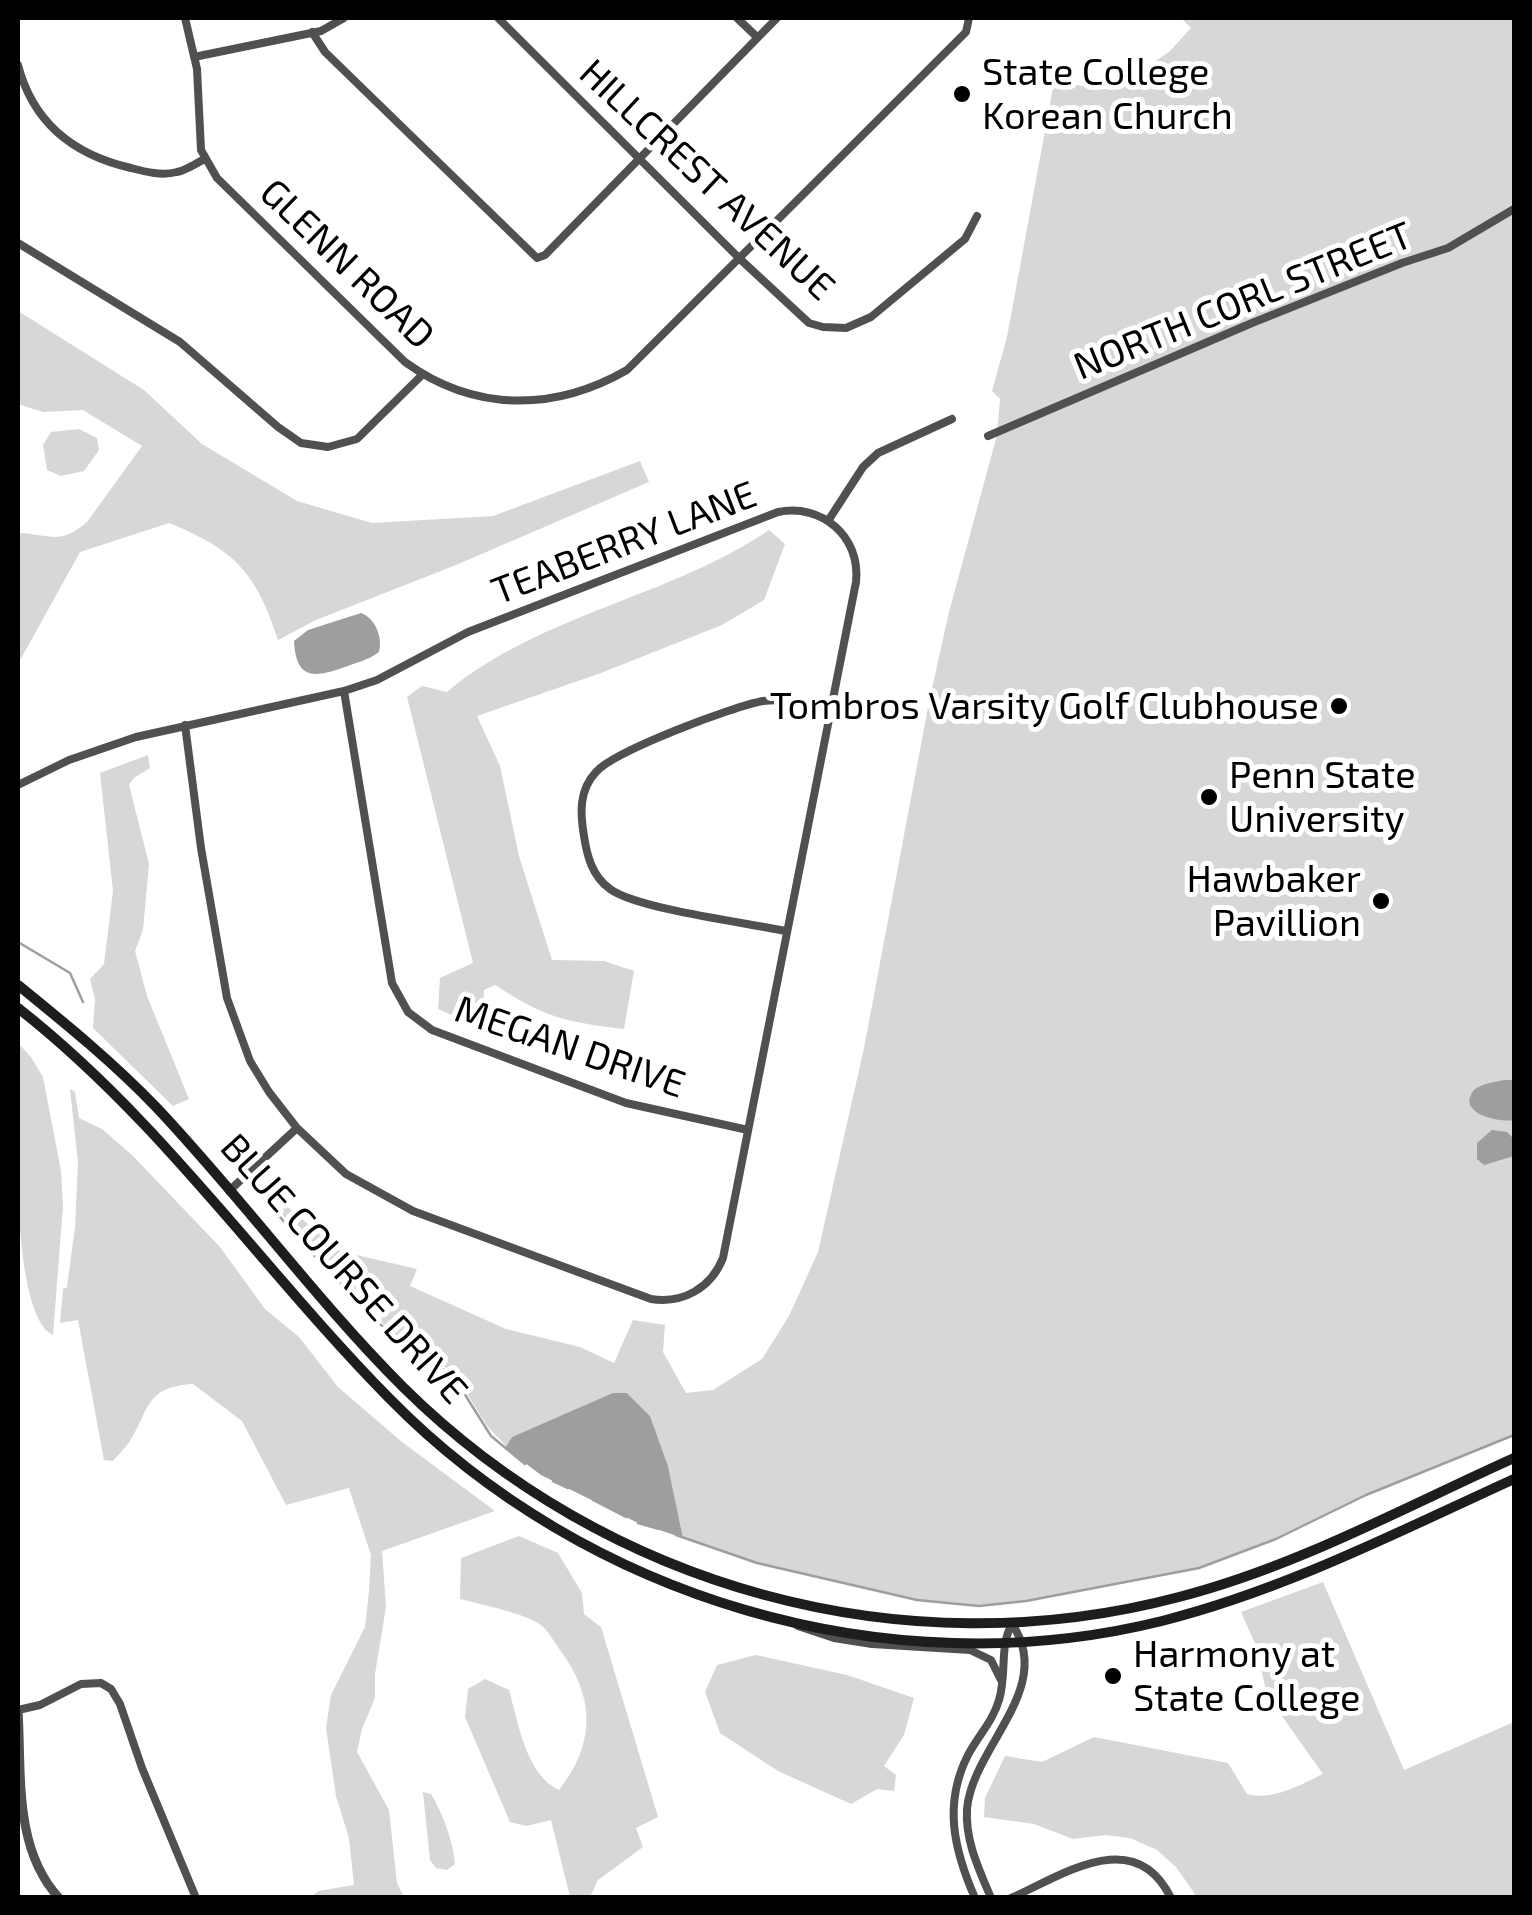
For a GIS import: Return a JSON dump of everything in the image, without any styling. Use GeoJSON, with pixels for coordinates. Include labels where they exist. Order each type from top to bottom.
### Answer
{"type":"FeatureCollection","features":[{"type":"Feature","properties":{"kind":"main road","name":"BLUE COURSE DRIVE"},"geometry":{"type":"LineString","coordinates":[[18,985],[136,1087],[377,1359],[423,1406],[486,1459],[569,1514],[672,1566],[784,1602],[882,1619],[1012,1624],[1097,1614],[1210,1588],[1300,1555],[1514,1458]]}},
{"type":"Feature","properties":{"kind":"main road","name":"BLUE COURSE DRIVE"},"geometry":{"type":"LineString","coordinates":[[18,1008],[136,1114],[366,1374],[449,1454],[529,1512],[616,1561],[706,1598],[769,1617],[898,1639],[1006,1642],[1132,1628],[1286,1582],[1514,1478]]}},
{"type":"Feature","properties":{"kind":"street"},"geometry":{"type":"LineString","coordinates":[[18,64],[38,112],[60,136],[91,156],[159,174],[180,172],[205,158],[200,140],[194,57],[185,18]]}},
{"type":"Feature","properties":{"kind":"street"},"geometry":{"type":"LineString","coordinates":[[194,57],[328,30],[344,18]]}},
{"type":"Feature","properties":{"kind":"street","name":"HILLCREST AVENUE"},"geometry":{"type":"LineString","coordinates":[[498,18],[801,318],[823,327],[846,328],[871,317],[965,239],[977,216]]}},
{"type":"Feature","properties":{"kind":"street"},"geometry":{"type":"LineString","coordinates":[[737,18],[757,37]]}},
{"type":"Feature","properties":{"kind":"street"},"geometry":{"type":"LineString","coordinates":[[312,32],[325,52],[537,258],[545,255],[777,18]]}},
{"type":"Feature","properties":{"kind":"street","name":"GLENN ROAD"},"geometry":{"type":"LineString","coordinates":[[205,158],[217,178],[383,343],[422,375],[467,395],[512,402],[546,400],[599,386],[649,351],[966,32],[969,19]]}},
{"type":"Feature","properties":{"kind":"street","name":"NORTH CORL STREET"},"geometry":{"type":"LineString","coordinates":[[988,436],[1264,318],[1402,262],[1448,248],[1514,209]]}},
{"type":"Feature","properties":{"kind":"street"},"geometry":{"type":"LineString","coordinates":[[18,243],[180,342],[301,443],[328,447],[357,439],[422,375]]}},
{"type":"Feature","properties":{"kind":"street"},"geometry":{"type":"LineString","coordinates":[[186,725],[201,848],[227,998],[250,1061],[298,1128],[346,1174],[413,1210],[661,1300],[696,1292],[720,1265],[857,574],[851,546],[828,520],[871,459],[952,419]]}},
{"type":"Feature","properties":{"kind":"street","name":"TEABERRY LANE"},"geometry":{"type":"LineString","coordinates":[[18,785],[69,760],[136,737],[344,691],[398,671],[468,632],[778,512],[796,510],[828,520]]}},
{"type":"Feature","properties":{"kind":"street","name":"MEGAN DRIVE"},"geometry":{"type":"LineString","coordinates":[[344,691],[392,983],[408,1012],[432,1030],[626,1103],[748,1130]]}},
{"type":"Feature","properties":{"kind":"street"},"geometry":{"type":"LineString","coordinates":[[786,931],[640,902],[612,891],[591,866],[580,804],[589,781],[606,763],[712,718],[765,701],[831,708]]}},
{"type":"Feature","properties":{"kind":"street"},"geometry":{"type":"LineString","coordinates":[[229,1190],[298,1128]]}},
{"type":"Feature","properties":{"kind":"street"},"geometry":{"type":"LineString","coordinates":[[769,1617],[834,1638],[981,1653],[997,1668],[1002,1690]]}},
{"type":"Feature","properties":{"kind":"street"},"geometry":{"type":"LineString","coordinates":[[991,1898],[971,1847],[967,1808],[979,1764],[1016,1705],[1022,1679],[1021,1641],[1012,1624]]}},
{"type":"Feature","properties":{"kind":"street"},"geometry":{"type":"LineString","coordinates":[[976,1898],[956,1848],[954,1798],[965,1761],[992,1718],[1002,1690],[1006,1642],[1012,1624]]}},
{"type":"Feature","properties":{"kind":"street"},"geometry":{"type":"LineString","coordinates":[[59,1898],[30,1852],[20,1806],[18,1710],[40,1705],[81,1684],[100,1683],[111,1689],[120,1704],[196,1898]]}},
{"type":"Feature","properties":{"kind":"street"},"geometry":{"type":"LineString","coordinates":[[1011,1898],[1093,1862],[1116,1858],[1152,1871],[1171,1898]]}},
{"type":"Feature","properties":{"kind":"shaded area","name":"Penn State University"},"geometry":{"type":"Polygon","coordinates":[[[1181,18],[1514,18],[1514,1435],[1366,1495],[1276,1539],[1199,1568],[1026,1601],[979,1606],[917,1600],[757,1563],[683,1538],[668,1466],[650,1416],[627,1393],[613,1394],[512,1437],[506,1446],[487,1426],[458,1379],[434,1357],[388,1329],[259,1189],[264,1186],[339,1251],[417,1269],[410,1286],[506,1329],[580,1347],[614,1363],[633,1320],[665,1325],[663,1352],[686,1393],[713,1390],[762,1359],[789,1316],[818,1252],[864,1048],[929,702],[997,435],[1000,399],[992,391],[1007,337],[1054,82],[1112,90],[1169,52],[1191,28],[1181,18]]]}},
{"type":"Feature","properties":{"kind":"shaded area"},"geometry":{"type":"Polygon","coordinates":[[[18,311],[144,390],[202,444],[297,501],[372,523],[493,516],[640,461],[649,482],[316,620],[278,640],[261,597],[240,566],[211,543],[169,523],[80,552],[18,664],[18,533],[54,537],[78,529],[142,446],[83,410],[43,412],[18,404],[18,311]]]}},
{"type":"Feature","properties":{"kind":"shaded area"},"geometry":{"type":"Polygon","coordinates":[[[79,429],[97,438],[99,450],[84,471],[61,476],[47,470],[43,445],[51,432],[79,429]]]}},
{"type":"Feature","properties":{"kind":"shaded area"},"geometry":{"type":"Polygon","coordinates":[[[769,530],[785,544],[764,600],[722,625],[477,716],[500,766],[519,856],[552,960],[604,961],[634,971],[624,1029],[556,1017],[495,985],[484,990],[483,1023],[463,1020],[438,1009],[440,978],[473,963],[407,697],[422,686],[447,692],[523,643],[690,573],[769,530]]]}},
{"type":"Feature","properties":{"kind":"shaded area"},"geometry":{"type":"Polygon","coordinates":[[[361,613],[377,629],[379,652],[323,673],[302,669],[294,641],[308,630],[361,613]]]}},
{"type":"Feature","properties":{"kind":"shaded area"},"geometry":{"type":"Polygon","coordinates":[[[148,755],[150,768],[129,785],[149,864],[143,930],[135,951],[147,996],[189,1099],[173,1106],[93,1028],[95,999],[90,979],[104,964],[113,891],[100,773],[148,755]]]}},
{"type":"Feature","properties":{"kind":"shaded area"},"geometry":{"type":"Polygon","coordinates":[[[18,1043],[43,1077],[61,1171],[63,1206],[53,1335],[39,1319],[28,1288],[22,1247],[17,1152],[18,1043]]]}},
{"type":"Feature","properties":{"kind":"shaded area"},"geometry":{"type":"Polygon","coordinates":[[[1514,1080],[1514,1120],[1490,1118],[1474,1110],[1470,1098],[1474,1090],[1514,1080]]]}},
{"type":"Feature","properties":{"kind":"shaded area"},"geometry":{"type":"Polygon","coordinates":[[[70,1089],[75,1092],[79,1118],[102,1129],[132,1155],[220,1247],[265,1309],[299,1337],[338,1387],[402,1442],[495,1511],[382,1551],[386,1607],[375,1698],[357,1752],[389,1810],[397,1883],[404,1897],[312,1897],[318,1891],[354,1885],[349,1838],[336,1796],[326,1728],[331,1695],[365,1627],[369,1591],[371,1555],[349,1488],[286,1505],[242,1421],[193,1384],[157,1395],[126,1446],[113,1461],[104,1460],[78,1320],[60,1323],[75,1227],[78,1163],[70,1089]]]}},
{"type":"Feature","properties":{"kind":"shaded area"},"geometry":{"type":"Polygon","coordinates":[[[1492,1130],[1507,1132],[1514,1139],[1514,1156],[1484,1165],[1477,1159],[1477,1143],[1492,1130]]]}},
{"type":"Feature","properties":{"kind":"shaded area"},"geometry":{"type":"Polygon","coordinates":[[[613,1393],[627,1393],[650,1416],[668,1466],[683,1538],[636,1522],[541,1475],[505,1448],[512,1437],[613,1393]]]}},
{"type":"Feature","properties":{"kind":"shaded area"},"geometry":{"type":"Polygon","coordinates":[[[519,1536],[558,1553],[582,1593],[584,1614],[601,1627],[658,1817],[636,1828],[643,1847],[598,1880],[590,1897],[570,1897],[551,1820],[526,1826],[510,1822],[465,1717],[468,1689],[485,1679],[509,1690],[525,1746],[548,1783],[559,1790],[580,1755],[585,1737],[585,1703],[572,1668],[549,1633],[525,1617],[460,1599],[461,1558],[519,1536]]]}},
{"type":"Feature","properties":{"kind":"shaded area"},"geometry":{"type":"Polygon","coordinates":[[[1323,1582],[1404,1770],[1514,1722],[1514,1897],[1197,1897],[1176,1867],[1157,1850],[1130,1838],[1105,1835],[1073,1839],[1034,1824],[984,1817],[985,1798],[1005,1756],[1042,1762],[1094,1737],[1228,1763],[1247,1794],[1257,1796],[1286,1791],[1323,1774],[1267,1695],[1256,1646],[1241,1612],[1323,1582]]]}},
{"type":"Feature","properties":{"kind":"shaded area"},"geometry":{"type":"Polygon","coordinates":[[[756,1655],[847,1675],[914,1698],[904,1735],[884,1766],[896,1775],[894,1791],[877,1789],[851,1804],[778,1771],[720,1733],[705,1692],[717,1665],[756,1655]]]}},
{"type":"Feature","properties":{"kind":"shaded area"},"geometry":{"type":"Polygon","coordinates":[[[423,1792],[431,1794],[450,1837],[455,1864],[447,1870],[436,1868],[430,1860],[423,1792]]]}},
{"type":"Feature","properties":{"kind":"waterway"},"geometry":{"type":"LineString","coordinates":[[18,942],[70,973],[83,1002]]}},
{"type":"Feature","properties":{"kind":"waterway"},"geometry":{"type":"LineString","coordinates":[[255,1188],[381,1325],[433,1360],[457,1382],[491,1436],[525,1464]]}},
{"type":"Feature","properties":{"kind":"waterway"},"geometry":{"type":"LineString","coordinates":[[676,1535],[757,1563],[917,1600],[979,1606],[1026,1601],[1199,1568],[1276,1539],[1366,1495],[1514,1435]]}},
{"type":"Feature","properties":{"kind":"waterway"},"geometry":{"type":"LineString","coordinates":[[553,1481],[568,1488]]}},
{"type":"Feature","properties":{"kind":"waterway"},"geometry":{"type":"LineString","coordinates":[[593,1500],[626,1517]]}},
{"type":"Feature","properties":{"kind":"waterway"},"geometry":{"type":"LineString","coordinates":[[638,1523],[659,1529]]}},
{"type":"Feature","properties":{"kind":"place","name":"State College Korean Church"},"geometry":{"type":"Point","coordinates":[962,94]}},
{"type":"Feature","properties":{"kind":"place","name":"Tombros Varsity Golf Clubhouse"},"geometry":{"type":"Point","coordinates":[1339,706]}},
{"type":"Feature","properties":{"kind":"place","name":"Penn State University"},"geometry":{"type":"Point","coordinates":[1209,797]}},
{"type":"Feature","properties":{"kind":"place","name":"Hawbaker Pavillion"},"geometry":{"type":"Point","coordinates":[1381,901]}},
{"type":"Feature","properties":{"kind":"place","name":"Harmony at State College"},"geometry":{"type":"Point","coordinates":[1113,1676]}}]}
